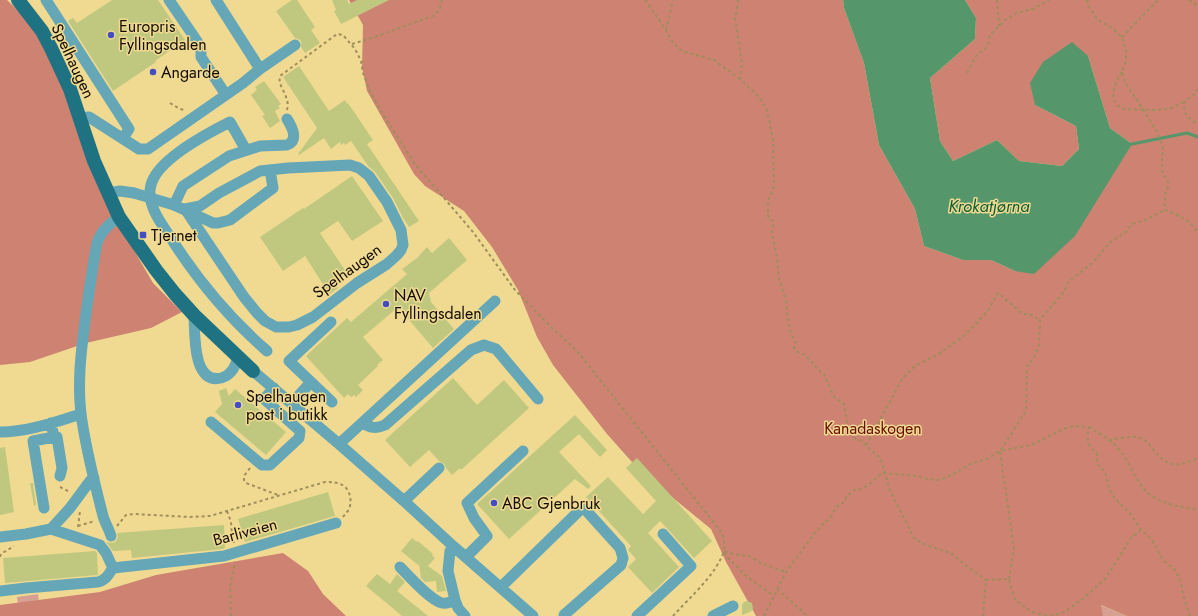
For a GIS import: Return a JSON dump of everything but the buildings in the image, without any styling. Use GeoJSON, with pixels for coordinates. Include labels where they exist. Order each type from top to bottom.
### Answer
{"type":"FeatureCollection","features":[{"type":"Feature","properties":{"kind":"main road","name":"Spelhaugen"},"geometry":{"type":"LineString","coordinates":[[18,0],[42,31],[52,48],[70,89],[94,161],[119,217],[156,270],[194,314],[254,371]]}},
{"type":"Feature","properties":{"kind":"street"},"geometry":{"type":"LineString","coordinates":[[46,0],[129,129],[122,138]]}},
{"type":"Feature","properties":{"kind":"street"},"geometry":{"type":"LineString","coordinates":[[169,0],[201,47],[200,56],[226,95]]}},
{"type":"Feature","properties":{"kind":"street"},"geometry":{"type":"LineString","coordinates":[[216,0],[260,68]]}},
{"type":"Feature","properties":{"kind":"street","name":"Spelhaugen"},"geometry":{"type":"LineString","coordinates":[[80,118],[89,117],[139,149],[148,149],[243,83],[260,68],[295,45]]}},
{"type":"Feature","properties":{"kind":"street"},"geometry":{"type":"LineString","coordinates":[[174,205],[183,186],[229,156],[260,146],[290,144],[293,140],[294,132],[288,119]]}},
{"type":"Feature","properties":{"kind":"street"},"geometry":{"type":"LineString","coordinates":[[246,150],[230,122],[200,138],[175,156],[154,177],[151,184],[150,195],[158,218],[195,276],[234,321],[267,351]]}},
{"type":"Feature","properties":{"kind":"street","name":"Spelhaugen"},"geometry":{"type":"LineString","coordinates":[[350,165],[359,168],[369,176],[387,202],[401,230],[403,244],[397,256],[387,264],[346,291],[313,317],[298,325],[289,327],[276,327],[265,321],[257,313],[244,297],[185,209],[200,206],[219,193],[260,171],[270,170],[350,165]]}},
{"type":"Feature","properties":{"kind":"street"},"geometry":{"type":"LineString","coordinates":[[108,193],[120,191],[134,193],[174,205],[213,223],[218,223],[230,220],[273,188],[270,170]]}},
{"type":"Feature","properties":{"kind":"street"},"geometry":{"type":"LineString","coordinates":[[108,528],[94,478],[81,414],[80,365],[94,257],[100,235],[110,223],[119,217]]}},
{"type":"Feature","properties":{"kind":"street"},"geometry":{"type":"LineString","coordinates":[[339,444],[495,301]]}},
{"type":"Feature","properties":{"kind":"street"},"geometry":{"type":"LineString","coordinates":[[194,314],[199,366],[203,372],[209,377],[222,377],[234,369],[238,356]]}},
{"type":"Feature","properties":{"kind":"street"},"geometry":{"type":"LineString","coordinates":[[331,322],[289,361],[332,402]]}},
{"type":"Feature","properties":{"kind":"street"},"geometry":{"type":"LineString","coordinates":[[362,423],[372,428],[378,428],[385,425],[471,350],[484,345],[496,349],[538,399]]}},
{"type":"Feature","properties":{"kind":"street","name":"Spelhaugen"},"geometry":{"type":"LineString","coordinates":[[254,371],[404,501],[533,616]]}},
{"type":"Feature","properties":{"kind":"street"},"geometry":{"type":"LineString","coordinates":[[292,403],[311,382]]}},
{"type":"Feature","properties":{"kind":"street"},"geometry":{"type":"LineString","coordinates":[[211,422],[262,465],[270,465],[299,438],[300,431],[264,399],[274,388]]}},
{"type":"Feature","properties":{"kind":"street"},"geometry":{"type":"LineString","coordinates":[[0,432],[28,429],[81,414]]}},
{"type":"Feature","properties":{"kind":"street"},"geometry":{"type":"LineString","coordinates":[[51,423],[54,437],[57,437],[62,468],[60,476]]}},
{"type":"Feature","properties":{"kind":"street"},"geometry":{"type":"LineString","coordinates":[[44,508],[33,441],[54,437]]}},
{"type":"Feature","properties":{"kind":"street"},"geometry":{"type":"LineString","coordinates":[[466,557],[487,536],[474,518],[467,503],[523,451]]}},
{"type":"Feature","properties":{"kind":"street"},"geometry":{"type":"LineString","coordinates":[[404,501],[439,468]]}},
{"type":"Feature","properties":{"kind":"street"},"geometry":{"type":"LineString","coordinates":[[51,529],[94,478]]}},
{"type":"Feature","properties":{"kind":"street"},"geometry":{"type":"LineString","coordinates":[[501,587],[583,507],[620,548],[623,558],[621,565],[564,616]]}},
{"type":"Feature","properties":{"kind":"street","name":"Barliveien"},"geometry":{"type":"LineString","coordinates":[[113,568],[224,556],[336,523]]}},
{"type":"Feature","properties":{"kind":"street"},"geometry":{"type":"LineString","coordinates":[[0,537],[51,529],[100,545],[106,553],[113,568],[103,581],[26,588],[0,592]]}},
{"type":"Feature","properties":{"kind":"street"},"geometry":{"type":"LineString","coordinates":[[636,616],[690,566],[663,534]]}},
{"type":"Feature","properties":{"kind":"street"},"geometry":{"type":"LineString","coordinates":[[453,546],[450,551],[448,571],[458,608],[465,616]]}},
{"type":"Feature","properties":{"kind":"street"},"geometry":{"type":"LineString","coordinates":[[400,566],[424,591],[441,602],[446,603],[455,600]]}},
{"type":"Feature","properties":{"kind":"street"},"geometry":{"type":"LineString","coordinates":[[713,616],[733,606]]}},
{"type":"Feature","properties":{"kind":"path"},"geometry":{"type":"LineString","coordinates":[[352,44],[435,15],[440,9],[442,0]]}},
{"type":"Feature","properties":{"kind":"path"},"geometry":{"type":"LineString","coordinates":[[645,0],[666,30],[670,39],[682,50],[714,60],[740,79],[759,97],[767,110],[773,139],[774,187],[768,201],[768,216],[774,222],[772,232],[777,254],[778,275],[787,304],[787,314],[791,334],[796,343],[794,348],[798,352],[805,355],[817,369],[824,374],[834,397],[844,404],[847,422],[855,438],[866,445],[881,459],[890,490],[914,538],[926,545],[951,553],[986,580],[1008,579]]}},
{"type":"Feature","properties":{"kind":"path"},"geometry":{"type":"LineString","coordinates":[[666,30],[673,0]]}},
{"type":"Feature","properties":{"kind":"path"},"geometry":{"type":"LineString","coordinates":[[738,0],[735,18],[742,63],[740,79]]}},
{"type":"Feature","properties":{"kind":"path"},"geometry":{"type":"LineString","coordinates":[[997,0],[999,26]]}},
{"type":"Feature","properties":{"kind":"path"},"geometry":{"type":"LineString","coordinates":[[967,73],[976,56],[988,45],[990,36],[1005,20],[1017,13],[1033,9],[1049,0]]}},
{"type":"Feature","properties":{"kind":"path"},"geometry":{"type":"LineString","coordinates":[[1087,0],[1089,7],[1098,20],[1112,28],[1122,37],[1126,50],[1126,62],[1118,78],[1113,95],[1114,102],[1118,107],[1123,109],[1144,111],[1169,109],[1184,102],[1198,89]]}},
{"type":"Feature","properties":{"kind":"path"},"geometry":{"type":"LineString","coordinates":[[1122,37],[1158,0]]}},
{"type":"Feature","properties":{"kind":"path"},"geometry":{"type":"LineString","coordinates":[[1189,0],[1198,6]]}},
{"type":"Feature","properties":{"kind":"path"},"geometry":{"type":"LineString","coordinates":[[288,119],[287,101],[279,78],[283,73],[319,49],[337,34],[343,35],[356,49],[371,93],[415,164],[474,232],[515,290],[582,357],[719,529],[724,538],[724,551],[721,561],[673,616]]}},
{"type":"Feature","properties":{"kind":"path"},"geometry":{"type":"LineString","coordinates":[[1122,72],[1125,82],[1157,132],[1163,147],[1162,171],[1165,178],[1169,182],[1165,195],[1165,210]]}},
{"type":"Feature","properties":{"kind":"path"},"geometry":{"type":"LineString","coordinates":[[1184,102],[1184,111],[1188,118],[1198,124]]}},
{"type":"Feature","properties":{"kind":"path"},"geometry":{"type":"LineString","coordinates":[[170,103],[180,109],[190,111]]}},
{"type":"Feature","properties":{"kind":"path"},"geometry":{"type":"LineString","coordinates":[[1165,210],[1186,220],[1198,233]]}},
{"type":"Feature","properties":{"kind":"path"},"geometry":{"type":"LineString","coordinates":[[764,616],[786,572],[814,534],[818,532],[822,525],[831,517],[836,507],[843,503],[847,496],[854,490],[861,489],[871,483],[882,473],[917,476],[940,480],[954,474],[970,464],[987,459],[1000,450],[1026,411],[1027,366],[1034,358],[1039,345],[1040,320],[1064,292],[1069,281],[1089,266],[1109,243],[1127,231],[1132,224],[1145,220],[1165,210]]}},
{"type":"Feature","properties":{"kind":"path"},"geometry":{"type":"LineString","coordinates":[[866,445],[902,379],[915,366],[937,355],[964,336],[987,312],[998,293],[1023,314],[1030,314],[1040,320]]}},
{"type":"Feature","properties":{"kind":"path"},"geometry":{"type":"LineString","coordinates":[[1000,450],[1031,445],[1063,429],[1075,426],[1088,427],[1109,440],[1122,452],[1137,478],[1150,495],[1168,504],[1198,510]]}},
{"type":"Feature","properties":{"kind":"path"},"geometry":{"type":"LineString","coordinates":[[1088,427],[1086,440],[1090,448],[1097,454],[1097,464],[1105,471],[1109,488],[1115,499],[1129,512],[1141,530],[1152,540],[1163,560],[1175,570],[1180,579],[1190,616]]}},
{"type":"Feature","properties":{"kind":"path"},"geometry":{"type":"LineString","coordinates":[[1109,440],[1137,436],[1148,442],[1162,459],[1174,465],[1185,464],[1198,458]]}},
{"type":"Feature","properties":{"kind":"path"},"geometry":{"type":"LineString","coordinates":[[1000,450],[1014,549],[1008,579],[1015,600],[1032,612],[1049,616],[1065,612],[1096,588],[1105,579],[1116,559],[1131,538],[1141,530]]}},
{"type":"Feature","properties":{"kind":"path"},"geometry":{"type":"LineString","coordinates":[[256,460],[245,474],[244,480],[249,485],[280,496]]}},
{"type":"Feature","properties":{"kind":"path"},"geometry":{"type":"LineString","coordinates":[[78,526],[108,528],[116,527],[126,515],[134,514],[190,518],[210,516],[325,482],[336,482],[345,487],[350,494],[351,502],[349,512],[336,523]]}},
{"type":"Feature","properties":{"kind":"path"},"geometry":{"type":"LineString","coordinates":[[77,498],[81,503],[78,526],[79,538]]}},
{"type":"Feature","properties":{"kind":"path"},"geometry":{"type":"LineString","coordinates":[[227,511],[231,522],[233,540]]}},
{"type":"Feature","properties":{"kind":"path"},"geometry":{"type":"LineString","coordinates":[[724,551],[749,556],[761,563],[786,572]]}},
{"type":"Feature","properties":{"kind":"path"},"geometry":{"type":"LineString","coordinates":[[724,551],[726,556],[745,575],[774,596]]}},
{"type":"Feature","properties":{"kind":"path"},"geometry":{"type":"LineString","coordinates":[[231,616],[230,587],[237,553]]}},
{"type":"Feature","properties":{"kind":"path"},"geometry":{"type":"LineString","coordinates":[[983,616],[986,580]]}},
{"type":"Feature","properties":{"kind":"path"},"geometry":{"type":"LineString","coordinates":[[777,590],[808,616]]}},
{"type":"Feature","properties":{"kind":"shaded area"},"geometry":{"type":"Polygon","coordinates":[[[38,594],[39,602],[18,606],[17,597],[38,594]]]}},
{"type":"Feature","properties":{"kind":"shaded area"},"geometry":{"type":"Polygon","coordinates":[[[1100,605],[1127,616],[1103,616],[1100,605]]]}},
{"type":"Feature","properties":{"kind":"green space"},"geometry":{"type":"Polygon","coordinates":[[[0,0],[7,0],[44,37],[109,207],[153,283],[182,312],[151,328],[86,343],[30,362],[0,365],[0,0]]]}},
{"type":"Feature","properties":{"kind":"green space","name":"Kanadaskogen"},"geometry":{"type":"Polygon","coordinates":[[[349,0],[843,0],[844,8],[864,63],[879,145],[915,209],[924,246],[963,260],[991,260],[1015,271],[1132,144],[1110,128],[1088,56],[1035,105],[1076,126],[1079,149],[1062,166],[1019,161],[997,140],[953,161],[940,141],[930,78],[975,39],[976,18],[965,0],[1198,0],[1198,616],[1127,616],[1101,605],[1103,616],[756,616],[726,562],[711,529],[640,471],[607,434],[553,365],[537,337],[518,290],[492,247],[464,211],[425,186],[414,174],[367,91],[362,67],[363,25],[349,0]]]}},
{"type":"Feature","properties":{"kind":"green space"},"geometry":{"type":"Polygon","coordinates":[[[283,553],[308,571],[323,594],[346,616],[0,616],[0,605],[100,592],[156,575],[283,553]]]}},
{"type":"Feature","properties":{"kind":"water","name":"Krokatjørna"},"geometry":{"type":"Polygon","coordinates":[[[843,0],[965,0],[976,18],[975,39],[930,78],[940,141],[953,161],[997,140],[1019,161],[1062,166],[1079,149],[1076,126],[1035,105],[1030,83],[1043,62],[1072,42],[1088,56],[1110,128],[1132,144],[1075,236],[1034,274],[1015,271],[991,260],[963,260],[924,246],[915,209],[879,145],[864,63],[844,8],[843,0]]]}},
{"type":"Feature","properties":{"kind":"waterway"},"geometry":{"type":"LineString","coordinates":[[1132,144],[1187,133],[1198,137]]}},
{"type":"Feature","properties":{"kind":"place","name":"Europris Fyllingsdalen"},"geometry":{"type":"Point","coordinates":[111,35]}},
{"type":"Feature","properties":{"kind":"place","name":"Angarde"},"geometry":{"type":"Point","coordinates":[153,72]}},
{"type":"Feature","properties":{"kind":"place","name":"Tjernet"},"geometry":{"type":"Point","coordinates":[143,235]}},
{"type":"Feature","properties":{"kind":"place","name":"NAV Fyllingsdalen"},"geometry":{"type":"Point","coordinates":[386,304]}},
{"type":"Feature","properties":{"kind":"place","name":"Spelhaugen post i butikk"},"geometry":{"type":"Point","coordinates":[238,405]}},
{"type":"Feature","properties":{"kind":"place","name":"ABC Gjenbruk"},"geometry":{"type":"Point","coordinates":[494,503]}}]}
